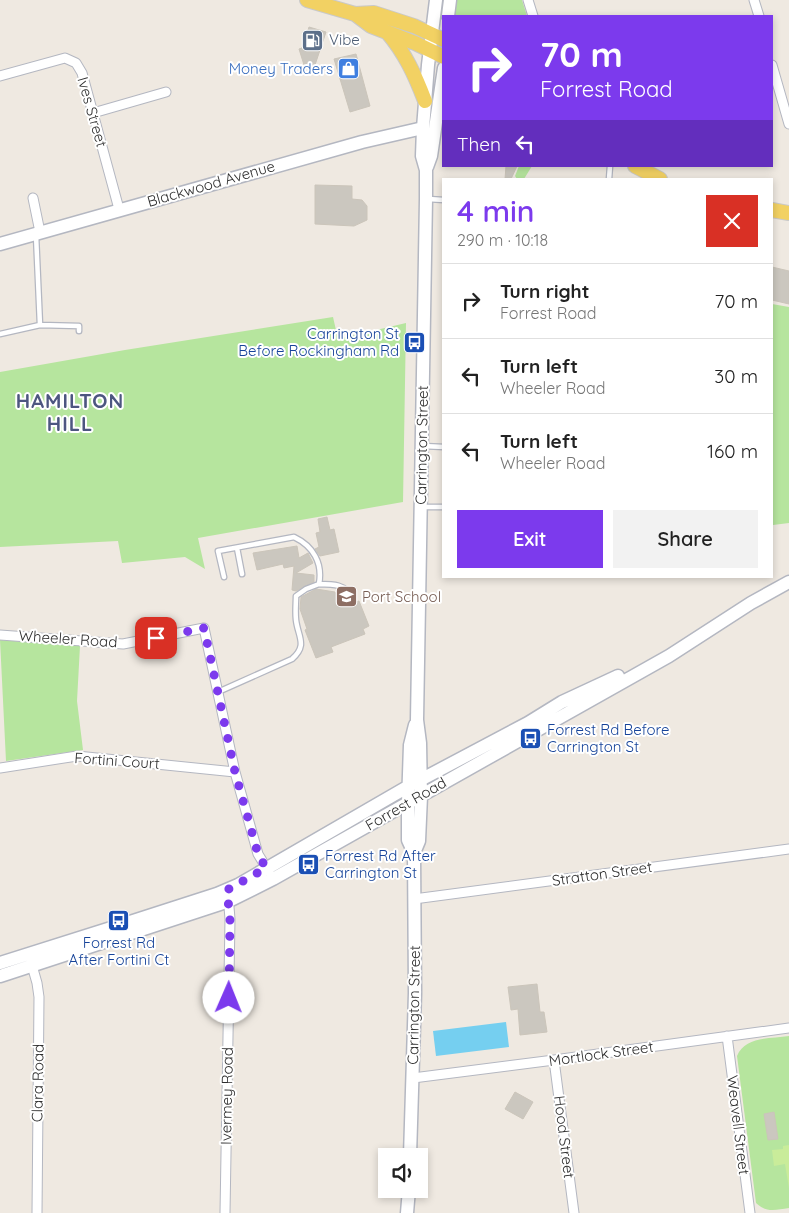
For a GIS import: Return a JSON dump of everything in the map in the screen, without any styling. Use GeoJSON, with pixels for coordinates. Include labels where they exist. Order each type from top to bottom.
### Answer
{"type":"FeatureCollection","features":[{"type":"Feature","properties":{"kind":"main road"},"geometry":{"type":"LineString","coordinates":[[307,0],[355,14],[374,14],[437,37]]}},
{"type":"Feature","properties":{"kind":"main road","name":"Carrington Street"},"geometry":{"type":"LineString","coordinates":[[426,170],[422,156],[423,128],[430,49],[437,37],[436,0]]}},
{"type":"Feature","properties":{"kind":"main road"},"geometry":{"type":"LineString","coordinates":[[448,15],[450,0]]}},
{"type":"Feature","properties":{"kind":"main road"},"geometry":{"type":"LineString","coordinates":[[355,14],[371,26],[430,49],[442,56]]}},
{"type":"Feature","properties":{"kind":"main road"},"geometry":{"type":"LineString","coordinates":[[387,32],[406,57],[425,101]]}},
{"type":"Feature","properties":{"kind":"main road","name":"Carrington Street"},"geometry":{"type":"LineString","coordinates":[[410,1148],[415,993],[414,853],[419,841],[421,796],[420,743],[417,720],[426,170],[442,81]]}},
{"type":"Feature","properties":{"kind":"main road","name":"Blackwood Avenue"},"geometry":{"type":"LineString","coordinates":[[0,244],[362,142],[423,128]]}},
{"type":"Feature","properties":{"kind":"main road"},"geometry":{"type":"LineString","coordinates":[[637,167],[658,178]]}},
{"type":"Feature","properties":{"kind":"main road"},"geometry":{"type":"LineString","coordinates":[[773,210],[789,214]]}},
{"type":"Feature","properties":{"kind":"main road","name":"Forrest Road"},"geometry":{"type":"LineString","coordinates":[[270,874],[421,779],[528,723],[562,702],[609,681],[636,666],[732,606],[789,574]]}},
{"type":"Feature","properties":{"kind":"main road","name":"Forrest Road"},"geometry":{"type":"LineString","coordinates":[[0,976],[30,960],[228,896],[421,796],[669,656],[751,603],[789,582]]}},
{"type":"Feature","properties":{"kind":"main road","name":"Carrington Street"},"geometry":{"type":"LineString","coordinates":[[414,853],[408,840],[408,803],[410,745],[417,720]]}},
{"type":"Feature","properties":{"kind":"main road","name":"Forrest Road"},"geometry":{"type":"LineString","coordinates":[[0,963],[30,960]]}},
{"type":"Feature","properties":{"kind":"main road"},"geometry":{"type":"LineString","coordinates":[[407,1213],[408,1198]]}},
{"type":"Feature","properties":{"kind":"street"},"geometry":{"type":"LineString","coordinates":[[528,0],[533,15]]}},
{"type":"Feature","properties":{"kind":"street"},"geometry":{"type":"LineString","coordinates":[[754,0],[759,15]]}},
{"type":"Feature","properties":{"kind":"street","name":"Ives Street"},"geometry":{"type":"LineString","coordinates":[[0,76],[65,58],[76,63],[82,73],[119,210]]}},
{"type":"Feature","properties":{"kind":"street"},"geometry":{"type":"LineString","coordinates":[[773,68],[789,124]]}},
{"type":"Feature","properties":{"kind":"street"},"geometry":{"type":"LineString","coordinates":[[93,113],[166,92]]}},
{"type":"Feature","properties":{"kind":"street"},"geometry":{"type":"LineString","coordinates":[[33,198],[38,233]]}},
{"type":"Feature","properties":{"kind":"street","name":"Wheeler Road"},"geometry":{"type":"LineString","coordinates":[[0,634],[123,644],[204,628],[235,772],[258,854],[270,874]]}},
{"type":"Feature","properties":{"kind":"street","name":"Fortini Court"},"geometry":{"type":"LineString","coordinates":[[0,768],[77,756],[235,772]]}},
{"type":"Feature","properties":{"kind":"street","name":"Stratton Street"},"geometry":{"type":"LineString","coordinates":[[414,899],[789,849]]}},
{"type":"Feature","properties":{"kind":"street","name":"Ivermey Road"},"geometry":{"type":"LineString","coordinates":[[225,1213],[228,896]]}},
{"type":"Feature","properties":{"kind":"street","name":"Clara Road"},"geometry":{"type":"LineString","coordinates":[[30,960],[39,997],[37,1213]]}},
{"type":"Feature","properties":{"kind":"street","name":"Mortlock Street"},"geometry":{"type":"LineString","coordinates":[[413,1078],[789,1028]]}},
{"type":"Feature","properties":{"kind":"street","name":"Weavell Street"},"geometry":{"type":"LineString","coordinates":[[727,1036],[750,1213]]}},
{"type":"Feature","properties":{"kind":"street","name":"Hood Street"},"geometry":{"type":"LineString","coordinates":[[554,1060],[574,1213]]}},
{"type":"Feature","properties":{"kind":"lane"},"geometry":{"type":"LineString","coordinates":[[426,198],[442,200]]}},
{"type":"Feature","properties":{"kind":"lane"},"geometry":{"type":"LineString","coordinates":[[38,233],[40,325]]}},
{"type":"Feature","properties":{"kind":"lane"},"geometry":{"type":"LineString","coordinates":[[0,334],[40,325],[79,326],[79,331]]}},
{"type":"Feature","properties":{"kind":"lane"},"geometry":{"type":"LineString","coordinates":[[422,446],[442,447]]}},
{"type":"Feature","properties":{"kind":"lane"},"geometry":{"type":"LineString","coordinates":[[420,506],[442,507]]}},
{"type":"Feature","properties":{"kind":"lane"},"geometry":{"type":"LineString","coordinates":[[224,578],[218,550],[294,537],[302,541],[320,564],[319,584]]}},
{"type":"Feature","properties":{"kind":"lane"},"geometry":{"type":"LineString","coordinates":[[237,548],[242,574]]}},
{"type":"Feature","properties":{"kind":"lane"},"geometry":{"type":"LineString","coordinates":[[218,692],[292,659],[299,654],[301,648],[296,620],[296,596],[306,589],[319,584],[333,584],[344,588],[352,598]]}},
{"type":"Feature","properties":{"kind":"green space"},"geometry":{"type":"Polygon","coordinates":[[[456,0],[522,0],[527,15],[454,15],[456,0]]]}},
{"type":"Feature","properties":{"kind":"green space"},"geometry":{"type":"Polygon","coordinates":[[[519,167],[531,167],[525,178],[516,178],[515,176],[519,167]]]}},
{"type":"Feature","properties":{"kind":"green space"},"geometry":{"type":"Polygon","coordinates":[[[773,304],[789,307],[789,523],[773,525],[773,304]]]}},
{"type":"Feature","properties":{"kind":"green space"},"geometry":{"type":"Polygon","coordinates":[[[333,317],[338,339],[406,323],[403,502],[198,538],[205,569],[185,557],[122,563],[118,541],[0,547],[0,372],[333,317]]]}},
{"type":"Feature","properties":{"kind":"green space"},"geometry":{"type":"Polygon","coordinates":[[[0,640],[80,646],[77,701],[83,750],[6,761],[0,640]]]}},
{"type":"Feature","properties":{"kind":"green space"},"geometry":{"type":"Polygon","coordinates":[[[789,1036],[789,1208],[771,1210],[756,1203],[737,1056],[746,1045],[752,1042],[766,1038],[789,1036]]]}},
{"type":"Feature","properties":{"kind":"green space"},"geometry":{"type":"Polygon","coordinates":[[[789,1145],[789,1188],[785,1164],[774,1166],[772,1150],[783,1149],[783,1146],[789,1145]]]}},
{"type":"Feature","properties":{"kind":"water"},"geometry":{"type":"Polygon","coordinates":[[[506,1022],[509,1047],[436,1056],[433,1031],[506,1022]]]}},
{"type":"Feature","properties":{"kind":"building"},"geometry":{"type":"Polygon","coordinates":[[[309,27],[326,32],[315,65],[305,68],[299,49],[302,48],[309,27]]]}},
{"type":"Feature","properties":{"kind":"building"},"geometry":{"type":"Polygon","coordinates":[[[356,54],[370,106],[350,112],[334,59],[356,54]]]}},
{"type":"Feature","properties":{"kind":"building"},"geometry":{"type":"Polygon","coordinates":[[[506,167],[517,167],[511,178],[505,178],[506,167]]]}},
{"type":"Feature","properties":{"kind":"building"},"geometry":{"type":"Polygon","coordinates":[[[315,185],[352,186],[352,199],[362,200],[367,206],[367,220],[354,226],[315,224],[315,185]]]}},
{"type":"Feature","properties":{"kind":"building"},"geometry":{"type":"Polygon","coordinates":[[[773,267],[789,271],[789,304],[773,300],[773,267]]]}},
{"type":"Feature","properties":{"kind":"building"},"geometry":{"type":"Polygon","coordinates":[[[327,517],[330,530],[334,529],[339,552],[320,556],[315,549],[319,547],[316,533],[320,532],[318,519],[327,517]]]}},
{"type":"Feature","properties":{"kind":"building"},"geometry":{"type":"Polygon","coordinates":[[[297,546],[299,558],[308,553],[313,563],[296,573],[314,575],[314,582],[296,591],[292,590],[294,566],[284,568],[283,564],[257,570],[253,553],[297,546]]]}},
{"type":"Feature","properties":{"kind":"building"},"geometry":{"type":"Polygon","coordinates":[[[316,589],[335,592],[337,598],[341,596],[345,606],[359,601],[369,626],[363,629],[365,634],[331,647],[333,652],[316,658],[305,630],[307,629],[300,609],[301,597],[316,589]]]}},
{"type":"Feature","properties":{"kind":"building"},"geometry":{"type":"Polygon","coordinates":[[[537,984],[540,1012],[544,1012],[547,1032],[520,1035],[518,1009],[511,1010],[508,987],[537,984]]]}},
{"type":"Feature","properties":{"kind":"building"},"geometry":{"type":"Polygon","coordinates":[[[515,1092],[533,1102],[523,1119],[505,1109],[515,1092]]]}},
{"type":"Feature","properties":{"kind":"building"},"geometry":{"type":"Polygon","coordinates":[[[774,1112],[778,1139],[768,1140],[764,1114],[774,1112]]]}},
{"type":"Feature","properties":{"kind":"place","name":"Vibe"},"geometry":{"type":"Point","coordinates":[313,40]}},
{"type":"Feature","properties":{"kind":"place","name":"Money Traders"},"geometry":{"type":"Point","coordinates":[349,69]}},
{"type":"Feature","properties":{"kind":"place","name":"Carrington St Before Rockingham Rd"},"geometry":{"type":"Point","coordinates":[415,343]}},
{"type":"Feature","properties":{"kind":"place","name":"Port School"},"geometry":{"type":"Point","coordinates":[346,597]}},
{"type":"Feature","properties":{"kind":"place","name":"Forrest Rd Before Carrington St"},"geometry":{"type":"Point","coordinates":[531,739]}},
{"type":"Feature","properties":{"kind":"place","name":"Forrest Rd After Carrington St"},"geometry":{"type":"Point","coordinates":[309,865]}},
{"type":"Feature","properties":{"kind":"place","name":"Forrest Rd After Fortini Ct"},"geometry":{"type":"Point","coordinates":[119,920]}},
{"type":"Feature","properties":{"kind":"district","name":"HAMILTON HILL"},"geometry":{"type":"Point","coordinates":[70,412]}},
{"type":"Feature","properties":{"kind":"route"},"geometry":{"type":"LineString","coordinates":[[156,638],[204,628],[235,772],[258,854],[266,868],[227,890],[230,919],[229,998]]}}]}
